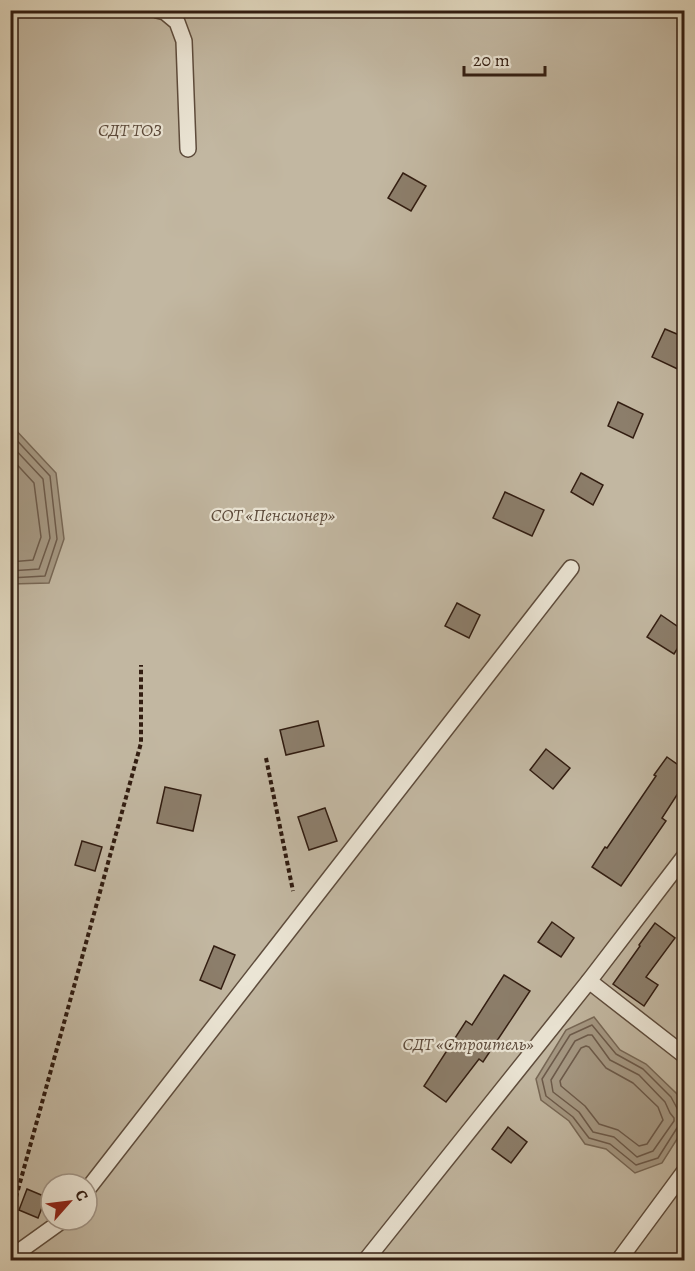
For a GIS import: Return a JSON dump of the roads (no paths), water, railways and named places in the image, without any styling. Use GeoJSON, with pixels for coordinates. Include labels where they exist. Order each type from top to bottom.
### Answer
{"type":"FeatureCollection","features":[{"type":"Feature","properties":{"kind":"lane"},"geometry":{"type":"LineString","coordinates":[[157,10],[165,12],[177,22],[184,41],[188,149]]}},
{"type":"Feature","properties":{"kind":"lane"},"geometry":{"type":"LineString","coordinates":[[99,1175],[571,568]]}},
{"type":"Feature","properties":{"kind":"lane"},"geometry":{"type":"LineString","coordinates":[[366,1260],[589,981],[684,857]]}},
{"type":"Feature","properties":{"kind":"lane"},"geometry":{"type":"LineString","coordinates":[[589,981],[684,1055]]}},
{"type":"Feature","properties":{"kind":"lane"},"geometry":{"type":"LineString","coordinates":[[619,1260],[684,1172]]}},
{"type":"Feature","properties":{"kind":"lane"},"geometry":{"type":"LineString","coordinates":[[10,1258],[26,1253],[50,1232]]}},
{"type":"Feature","properties":{"kind":"water"},"geometry":{"type":"Polygon","coordinates":[[[11,427],[56,473],[64,539],[49,583],[11,584],[11,427]]]}},
{"type":"Feature","properties":{"kind":"water"},"geometry":{"type":"Polygon","coordinates":[[[594,1017],[620,1050],[646,1064],[677,1094],[684,1112],[684,1128],[662,1163],[635,1173],[606,1149],[585,1144],[569,1121],[541,1100],[536,1079],[566,1030],[594,1017]]]}},
{"type":"Feature","properties":{"kind":"park label","name":"СДТ ТОЗ"},"geometry":{"type":"Point","coordinates":[130,130]}},
{"type":"Feature","properties":{"kind":"park label","name":"СОТ «Пенсионер»"},"geometry":{"type":"Point","coordinates":[273,515]}},
{"type":"Feature","properties":{"kind":"park label","name":"СДТ «Строитель»"},"geometry":{"type":"Point","coordinates":[468,1044]}}]}
